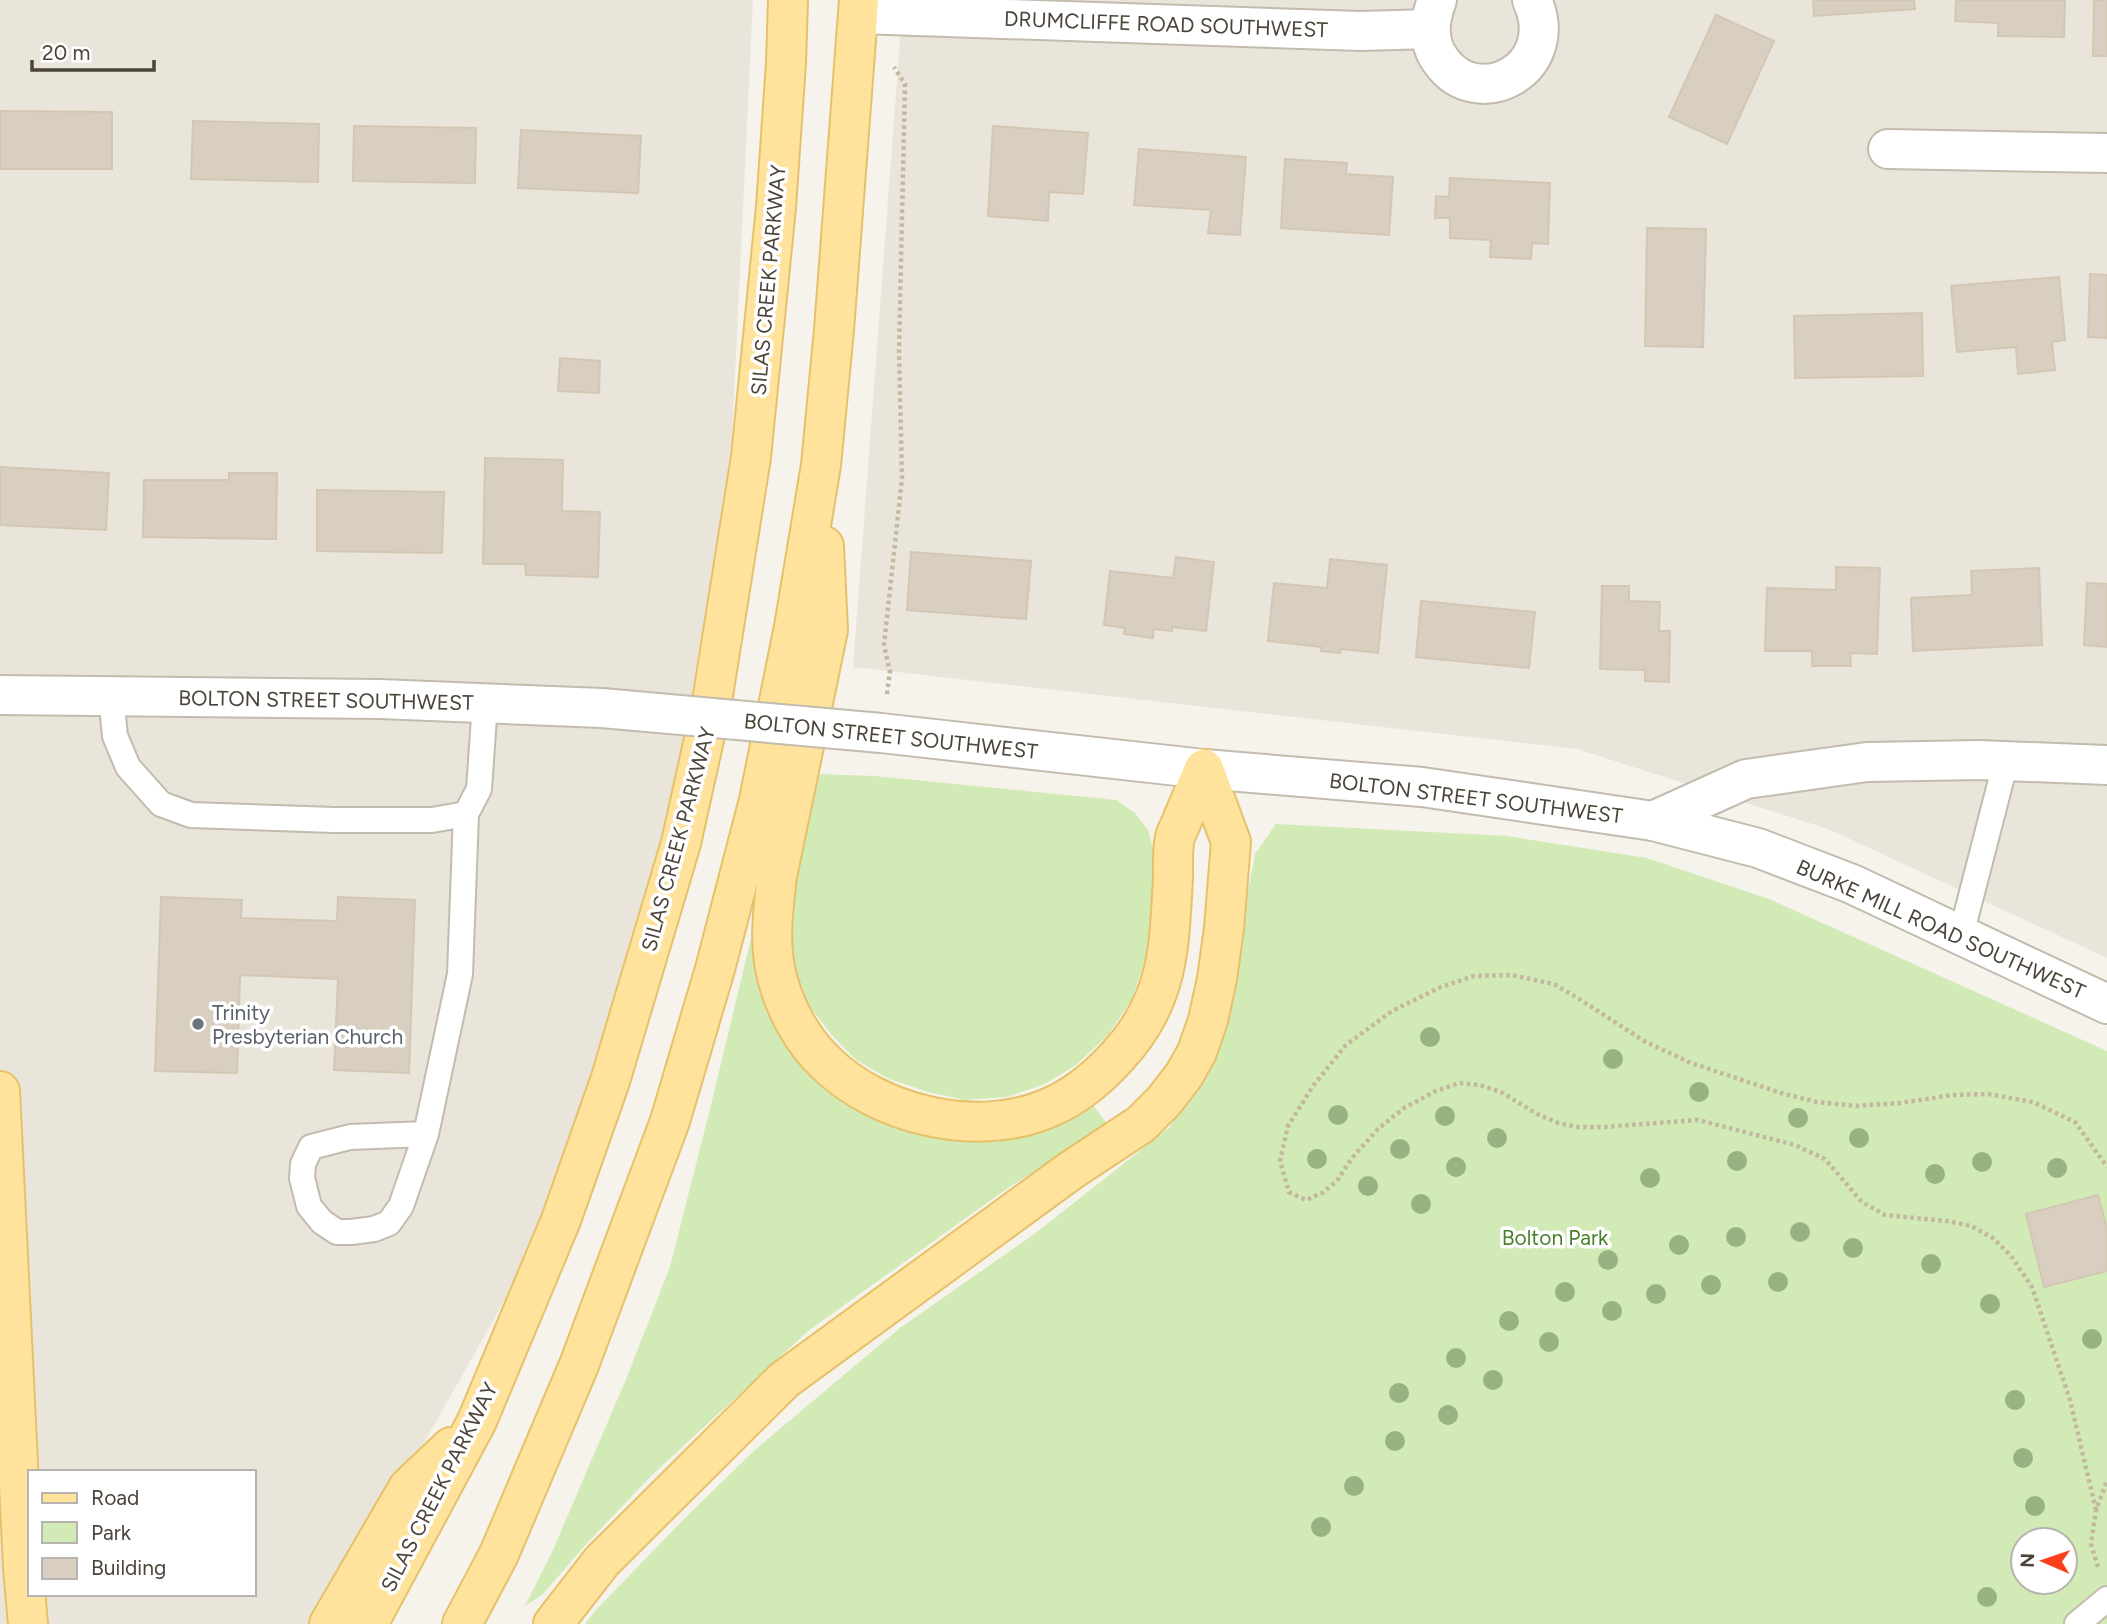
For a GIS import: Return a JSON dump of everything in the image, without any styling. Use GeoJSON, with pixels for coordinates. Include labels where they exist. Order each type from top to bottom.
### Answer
{"type":"FeatureCollection","features":[{"type":"Feature","properties":{"kind":"main road","name":"SILAS CREEK PARKWAY"},"geometry":{"type":"LineString","coordinates":[[368,1624],[477,1422],[561,1220],[610,1081],[681,843],[712,709],[751,457],[776,207],[788,0]]}},
{"type":"Feature","properties":{"kind":"main road"},"geometry":{"type":"LineString","coordinates":[[462,1624],[499,1554],[573,1378],[670,1121],[715,969],[759,800],[794,627],[821,465],[859,7]]}},
{"type":"Feature","properties":{"kind":"main road"},"geometry":{"type":"LineString","coordinates":[[821,465],[828,630],[778,876],[773,910],[772,948],[778,980],[790,1012],[805,1038],[824,1062],[882,1101],[914,1113],[946,1120],[984,1122],[1014,1118],[1046,1110],[1075,1094],[1103,1072],[1135,1033],[1148,1013],[1163,979],[1169,948],[1175,837],[1204,769]]}},
{"type":"Feature","properties":{"kind":"main road"},"geometry":{"type":"LineString","coordinates":[[553,1624],[603,1561],[783,1380],[1070,1171],[1142,1124],[1184,1075],[1197,1052],[1208,1020],[1217,979],[1231,842],[1204,769]]}},
{"type":"Feature","properties":{"kind":"main road"},"geometry":{"type":"LineString","coordinates":[[0,1091],[28,1624]]}},
{"type":"Feature","properties":{"kind":"main road"},"geometry":{"type":"LineString","coordinates":[[329,1624],[408,1488],[477,1422]]}},
{"type":"Feature","properties":{"kind":"street","name":"DRUMCLIFFE ROAD SOUTHWEST"},"geometry":{"type":"LineString","coordinates":[[859,7],[1361,31],[1434,15],[1435,53],[1445,67],[1460,78],[1477,83],[1496,83],[1513,76],[1527,65],[1536,50],[1540,32],[1538,13],[1532,0]]}},
{"type":"Feature","properties":{"kind":"street"},"geometry":{"type":"LineString","coordinates":[[1888,149],[2107,153]]}},
{"type":"Feature","properties":{"kind":"street","name":"BOLTON STREET SOUTHWEST"},"geometry":{"type":"LineString","coordinates":[[0,695],[380,699],[602,708],[881,733],[1204,769],[1422,787],[1653,821]]}},
{"type":"Feature","properties":{"kind":"street"},"geometry":{"type":"LineString","coordinates":[[1653,821],[1746,779],[1867,762],[2006,761],[2107,765]]}},
{"type":"Feature","properties":{"kind":"street","name":"BURKE MILL ROAD SOUTHWEST"},"geometry":{"type":"LineString","coordinates":[[1653,821],[1758,848],[1852,884],[2107,1004]]}},
{"type":"Feature","properties":{"kind":"lane"},"geometry":{"type":"LineString","coordinates":[[111,696],[115,736],[128,767],[161,804],[191,815],[432,820],[466,814]]}},
{"type":"Feature","properties":{"kind":"lane"},"geometry":{"type":"LineString","coordinates":[[426,1134],[350,1136],[311,1147],[303,1164],[302,1178],[309,1206],[322,1222],[337,1232],[351,1232],[374,1229],[389,1223],[401,1206],[426,1134],[460,974],[466,814],[479,789],[485,703]]}},
{"type":"Feature","properties":{"kind":"lane"},"geometry":{"type":"LineString","coordinates":[[1961,935],[2006,761]]}},
{"type":"Feature","properties":{"kind":"lane"},"geometry":{"type":"LineString","coordinates":[[2077,1624],[2107,1599]]}},
{"type":"Feature","properties":{"kind":"path"},"geometry":{"type":"LineString","coordinates":[[881,733],[890,672],[884,645],[902,478],[899,350],[905,84],[892,64]]}},
{"type":"Feature","properties":{"kind":"path"},"geometry":{"type":"LineString","coordinates":[[2096,1510],[2070,1399],[2032,1287],[2011,1256],[1993,1238],[1971,1226],[1885,1215],[1862,1202],[1825,1159],[1795,1145],[1698,1120],[1603,1128],[1578,1127],[1558,1123],[1501,1092],[1480,1085],[1459,1083],[1436,1091],[1404,1108],[1378,1129],[1352,1158],[1337,1181],[1322,1193],[1306,1200],[1289,1192],[1280,1161],[1289,1126],[1313,1086],[1346,1045],[1392,1011],[1441,987],[1474,976],[1511,975],[1554,984],[1644,1041],[1691,1063],[1817,1102],[1856,1106],[1953,1095],[1988,1094],[2033,1102],[2075,1122],[2107,1167]]}},
{"type":"Feature","properties":{"kind":"path"},"geometry":{"type":"LineString","coordinates":[[2099,1569],[2091,1544],[2096,1510],[2107,1481]]}},
{"type":"Feature","properties":{"kind":"shaded area"},"geometry":{"type":"Polygon","coordinates":[[[0,0],[753,0],[722,644],[577,1173],[321,1624],[0,1624],[0,0]]]}},
{"type":"Feature","properties":{"kind":"shaded area"},"geometry":{"type":"Polygon","coordinates":[[[903,0],[2107,0],[2107,958],[1828,829],[1577,749],[853,667],[903,0]]]}},
{"type":"Feature","properties":{"kind":"green space"},"geometry":{"type":"Polygon","coordinates":[[[817,774],[875,776],[1116,800],[1135,813],[1148,830],[1156,860],[1153,903],[1146,958],[1132,999],[1108,1035],[1076,1065],[1045,1084],[1007,1097],[965,1100],[928,1092],[889,1079],[856,1060],[806,1002],[788,953],[785,910],[817,774]]]}},
{"type":"Feature","properties":{"kind":"green space","name":"Bolton Park"},"geometry":{"type":"Polygon","coordinates":[[[1276,824],[1507,836],[1647,858],[1769,899],[2107,1051],[2107,1624],[585,1624],[686,1517],[757,1448],[900,1328],[1037,1232],[1170,1127],[1220,1043],[1255,854],[1276,824]]]}},
{"type":"Feature","properties":{"kind":"green space"},"geometry":{"type":"Polygon","coordinates":[[[754,926],[786,1041],[825,1088],[867,1114],[1089,1100],[1108,1125],[1008,1188],[808,1331],[652,1475],[542,1595],[525,1606],[553,1550],[627,1377],[670,1267],[754,926]]]}},
{"type":"Feature","properties":{"kind":"building"},"geometry":{"type":"Polygon","coordinates":[[[1813,0],[1914,0],[1915,9],[1814,16],[1813,0]]]}},
{"type":"Feature","properties":{"kind":"building"},"geometry":{"type":"Polygon","coordinates":[[[1956,0],[2065,0],[2064,37],[1998,36],[1998,23],[1955,21],[1956,0]]]}},
{"type":"Feature","properties":{"kind":"building"},"geometry":{"type":"Polygon","coordinates":[[[2094,0],[2107,0],[2107,56],[2093,56],[2094,0]]]}},
{"type":"Feature","properties":{"kind":"building"},"geometry":{"type":"Polygon","coordinates":[[[1716,15],[1774,41],[1727,144],[1669,117],[1716,15]]]}},
{"type":"Feature","properties":{"kind":"building"},"geometry":{"type":"Polygon","coordinates":[[[0,111],[112,112],[112,169],[0,169],[0,111]]]}},
{"type":"Feature","properties":{"kind":"building"},"geometry":{"type":"Polygon","coordinates":[[[193,121],[319,124],[318,182],[191,179],[193,121]]]}},
{"type":"Feature","properties":{"kind":"building"},"geometry":{"type":"Polygon","coordinates":[[[354,126],[476,128],[475,183],[353,181],[354,126]]]}},
{"type":"Feature","properties":{"kind":"building"},"geometry":{"type":"Polygon","coordinates":[[[993,126],[1088,133],[1083,194],[1049,192],[1048,221],[988,216],[993,126]]]}},
{"type":"Feature","properties":{"kind":"building"},"geometry":{"type":"Polygon","coordinates":[[[521,130],[641,136],[638,193],[518,188],[521,130]]]}},
{"type":"Feature","properties":{"kind":"building"},"geometry":{"type":"Polygon","coordinates":[[[1139,149],[1246,157],[1240,235],[1208,233],[1211,210],[1134,205],[1139,149]]]}},
{"type":"Feature","properties":{"kind":"building"},"geometry":{"type":"Polygon","coordinates":[[[1285,159],[1347,163],[1346,174],[1393,177],[1389,235],[1281,228],[1285,159]]]}},
{"type":"Feature","properties":{"kind":"building"},"geometry":{"type":"Polygon","coordinates":[[[1450,178],[1550,183],[1548,244],[1532,243],[1531,259],[1490,257],[1491,240],[1450,238],[1450,218],[1435,218],[1436,196],[1449,197],[1450,178]]]}},
{"type":"Feature","properties":{"kind":"building"},"geometry":{"type":"Polygon","coordinates":[[[1647,228],[1706,229],[1703,347],[1645,346],[1647,228]]]}},
{"type":"Feature","properties":{"kind":"building"},"geometry":{"type":"Polygon","coordinates":[[[2090,274],[2107,275],[2107,338],[2088,337],[2090,274]]]}},
{"type":"Feature","properties":{"kind":"building"},"geometry":{"type":"Polygon","coordinates":[[[2059,277],[2065,340],[2052,342],[2055,370],[2018,374],[2016,347],[1957,352],[1951,286],[2059,277]]]}},
{"type":"Feature","properties":{"kind":"building"},"geometry":{"type":"Polygon","coordinates":[[[1922,313],[1923,376],[1795,378],[1794,316],[1922,313]]]}},
{"type":"Feature","properties":{"kind":"building"},"geometry":{"type":"Polygon","coordinates":[[[560,358],[600,361],[599,393],[558,391],[560,358]]]}},
{"type":"Feature","properties":{"kind":"building"},"geometry":{"type":"Polygon","coordinates":[[[485,458],[563,460],[562,511],[600,512],[598,577],[526,575],[525,564],[483,564],[485,458]]]}},
{"type":"Feature","properties":{"kind":"building"},"geometry":{"type":"Polygon","coordinates":[[[0,467],[109,473],[106,530],[0,525],[0,467]]]}},
{"type":"Feature","properties":{"kind":"building"},"geometry":{"type":"Polygon","coordinates":[[[229,473],[277,473],[276,539],[143,537],[144,480],[229,480],[229,473]]]}},
{"type":"Feature","properties":{"kind":"building"},"geometry":{"type":"Polygon","coordinates":[[[317,490],[444,492],[442,553],[317,551],[317,490]]]}},
{"type":"Feature","properties":{"kind":"building"},"geometry":{"type":"Polygon","coordinates":[[[911,552],[1031,561],[1026,619],[907,610],[911,552]]]}},
{"type":"Feature","properties":{"kind":"building"},"geometry":{"type":"Polygon","coordinates":[[[1176,557],[1214,562],[1206,631],[1172,627],[1172,631],[1154,629],[1153,638],[1124,634],[1125,628],[1104,625],[1110,571],[1173,578],[1176,557]]]}},
{"type":"Feature","properties":{"kind":"building"},"geometry":{"type":"Polygon","coordinates":[[[1330,559],[1387,565],[1378,653],[1341,649],[1340,653],[1321,651],[1321,647],[1268,641],[1274,583],[1327,588],[1330,559]]]}},
{"type":"Feature","properties":{"kind":"building"},"geometry":{"type":"Polygon","coordinates":[[[1836,567],[1880,568],[1877,654],[1850,653],[1851,666],[1812,666],[1812,651],[1765,651],[1767,588],[1836,590],[1836,567]]]}},
{"type":"Feature","properties":{"kind":"building"},"geometry":{"type":"Polygon","coordinates":[[[2039,568],[2042,645],[1913,651],[1911,598],[1972,595],[1971,571],[2039,568]]]}},
{"type":"Feature","properties":{"kind":"building"},"geometry":{"type":"Polygon","coordinates":[[[2087,583],[2107,584],[2107,647],[2084,645],[2087,583]]]}},
{"type":"Feature","properties":{"kind":"building"},"geometry":{"type":"Polygon","coordinates":[[[1602,586],[1629,586],[1629,601],[1660,602],[1659,631],[1670,631],[1669,682],[1645,681],[1645,670],[1600,669],[1602,586]]]}},
{"type":"Feature","properties":{"kind":"building"},"geometry":{"type":"Polygon","coordinates":[[[1421,601],[1535,612],[1529,668],[1416,657],[1421,601]]]}},
{"type":"Feature","properties":{"kind":"building","name":"Trinity Presbyterian Church"},"geometry":{"type":"Polygon","coordinates":[[[161,897],[242,900],[241,918],[337,921],[338,897],[415,900],[409,1073],[334,1070],[338,979],[240,975],[237,1073],[155,1071],[161,897]]]}},
{"type":"Feature","properties":{"kind":"building"},"geometry":{"type":"Polygon","coordinates":[[[2098,1195],[2107,1228],[2107,1271],[2044,1287],[2026,1214],[2098,1195]]]}},
{"type":"Feature","properties":{"kind":"place","name":"Trinity Presbyterian Church"},"geometry":{"type":"Point","coordinates":[198,1024]}}]}
